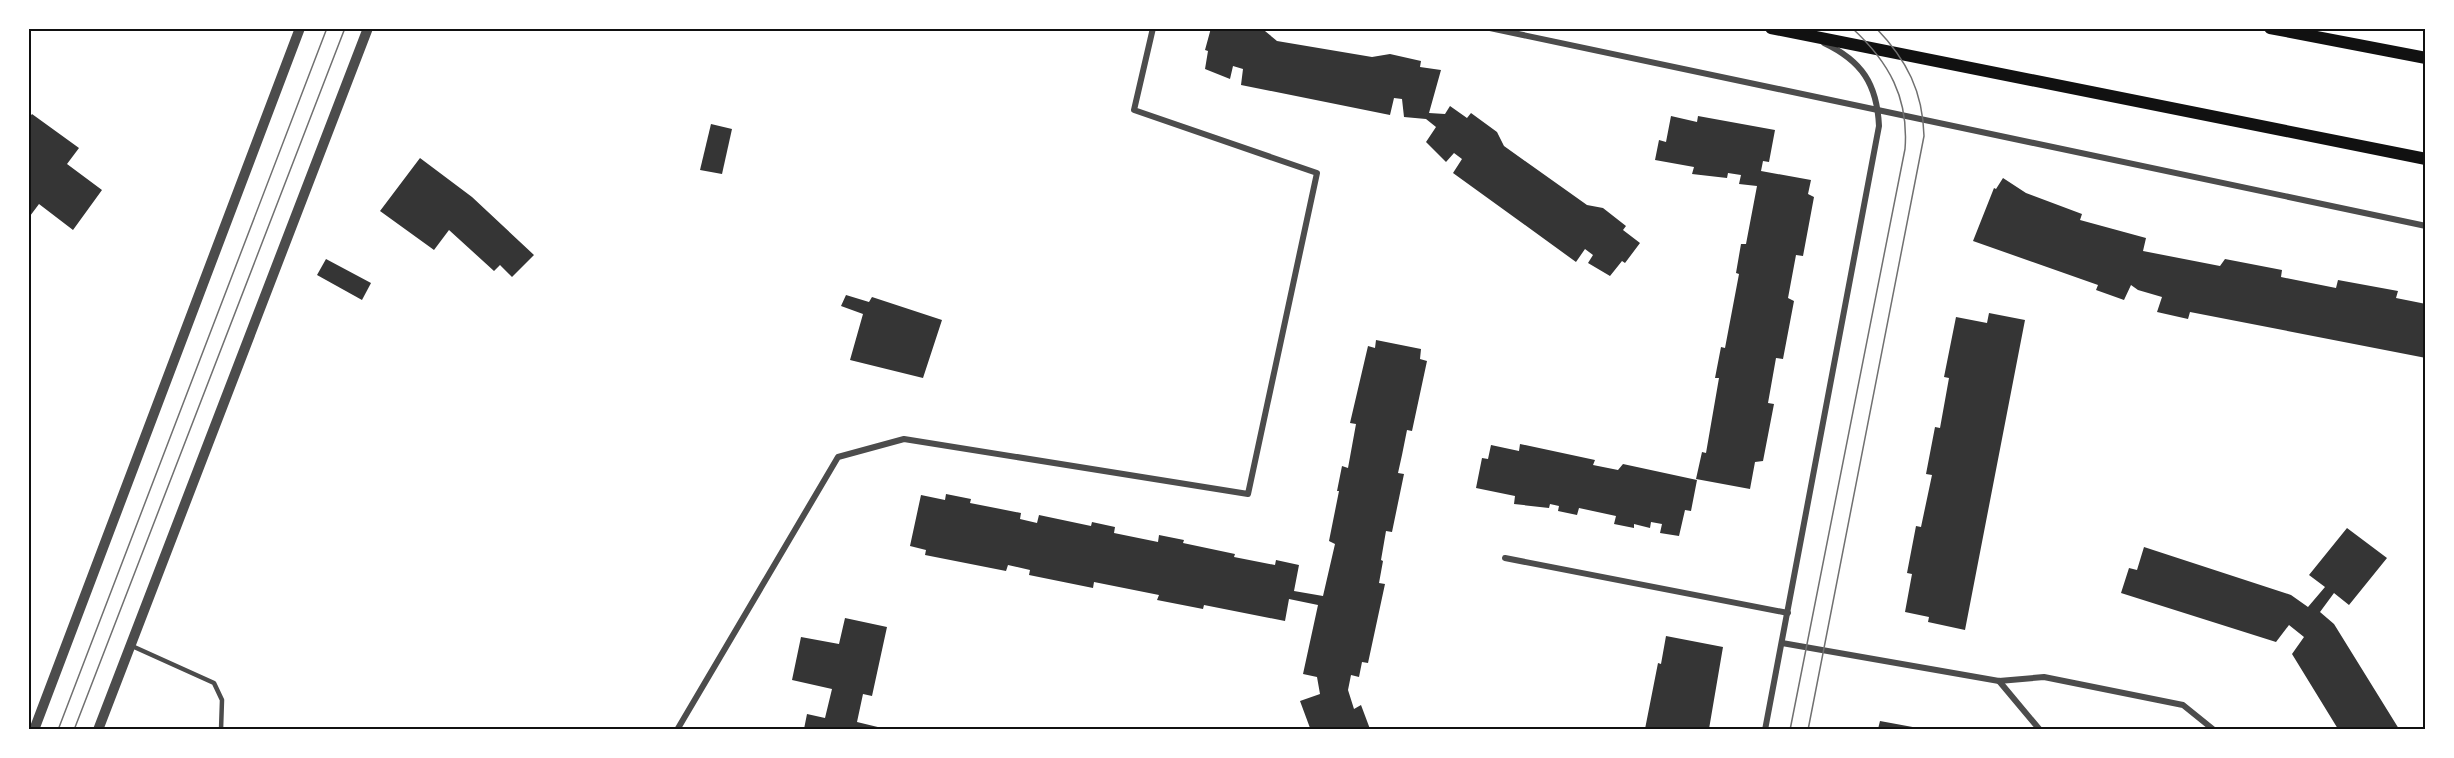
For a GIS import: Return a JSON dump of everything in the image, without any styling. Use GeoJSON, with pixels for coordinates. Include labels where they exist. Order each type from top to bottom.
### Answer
{"type":"FeatureCollection","features":[{"type":"Feature","properties":{"kind":"main road"},"geometry":{"type":"LineString","coordinates":[[1771,28],[2426,159]]}},
{"type":"Feature","properties":{"kind":"main road"},"geometry":{"type":"LineString","coordinates":[[2270,28],[2426,58]]}},
{"type":"Feature","properties":{"kind":"street"},"geometry":{"type":"LineString","coordinates":[[34,729],[300,28]]}},
{"type":"Feature","properties":{"kind":"street"},"geometry":{"type":"LineString","coordinates":[[98,729],[368,28]]}},
{"type":"Feature","properties":{"kind":"street"},"geometry":{"type":"LineString","coordinates":[[678,729],[838,457],[904,439],[1248,494],[1317,173],[1134,110],[1154,28]]}},
{"type":"Feature","properties":{"kind":"street"},"geometry":{"type":"LineString","coordinates":[[1490,28],[2426,226]]}},
{"type":"Feature","properties":{"kind":"street"},"geometry":{"type":"LineString","coordinates":[[1765,729],[1878,143],[1878,110],[1871,85],[1855,62],[1841,51],[1807,36]]}},
{"type":"Feature","properties":{"kind":"street"},"geometry":{"type":"LineString","coordinates":[[1505,558],[1788,613]]}},
{"type":"Feature","properties":{"kind":"street"},"geometry":{"type":"LineString","coordinates":[[1782,643],[1999,681],[2044,677],[2183,705],[2214,729]]}},
{"type":"Feature","properties":{"kind":"street"},"geometry":{"type":"LineString","coordinates":[[1999,681],[2040,729]]}},
{"type":"Feature","properties":{"kind":"lane"},"geometry":{"type":"LineString","coordinates":[[130,645],[214,683],[222,700],[221,729]]}},
{"type":"Feature","properties":{"kind":"building"},"geometry":{"type":"Polygon","coordinates":[[[1211,28],[1232,30],[1232,28],[1254,28],[1265,31],[1277,41],[1372,57],[1390,54],[1421,61],[1420,67],[1441,70],[1429,113],[1445,114],[1450,106],[1467,118],[1471,113],[1497,132],[1504,146],[1587,205],[1603,208],[1626,226],[1623,230],[1640,243],[1625,263],[1622,261],[1610,276],[1588,263],[1593,255],[1585,249],[1576,262],[1453,173],[1462,159],[1454,153],[1446,162],[1426,142],[1436,127],[1426,119],[1404,117],[1402,99],[1394,98],[1390,115],[1241,85],[1243,69],[1233,66],[1230,79],[1205,69],[1208,51],[1205,50],[1211,28]]]}},
{"type":"Feature","properties":{"kind":"building"},"geometry":{"type":"Polygon","coordinates":[[[32,114],[79,148],[67,164],[102,190],[73,230],[39,204],[30,216],[28,215],[28,119],[32,114]]]}},
{"type":"Feature","properties":{"kind":"building"},"geometry":{"type":"Polygon","coordinates":[[[1671,116],[1697,122],[1698,116],[1775,130],[1769,162],[1763,161],[1761,171],[1811,180],[1808,194],[1814,197],[1803,256],[1796,255],[1788,298],[1794,301],[1783,359],[1776,358],[1768,403],[1774,404],[1763,461],[1755,462],[1750,489],[1696,479],[1702,452],[1706,453],[1719,378],[1715,378],[1721,347],[1725,348],[1739,274],[1736,273],[1741,244],[1746,244],[1757,186],[1739,184],[1741,175],[1728,173],[1727,178],[1692,174],[1694,167],[1655,160],[1659,140],[1666,142],[1671,116]]]}},
{"type":"Feature","properties":{"kind":"building"},"geometry":{"type":"Polygon","coordinates":[[[711,124],[732,129],[722,174],[700,170],[711,124]]]}},
{"type":"Feature","properties":{"kind":"building"},"geometry":{"type":"Polygon","coordinates":[[[420,158],[472,197],[534,255],[512,277],[500,265],[494,271],[449,230],[434,250],[380,211],[420,158]]]}},
{"type":"Feature","properties":{"kind":"building"},"geometry":{"type":"Polygon","coordinates":[[[2003,178],[2026,193],[2082,214],[2080,220],[2146,238],[2143,251],[2220,266],[2225,259],[2282,270],[2281,277],[2336,288],[2338,280],[2398,291],[2396,298],[2426,304],[2426,358],[2190,312],[2188,319],[2157,312],[2162,297],[2138,290],[2131,285],[2124,300],[2096,290],[2098,285],[1973,241],[1994,188],[1996,189],[2003,178]]]}},
{"type":"Feature","properties":{"kind":"building"},"geometry":{"type":"Polygon","coordinates":[[[326,259],[371,283],[362,300],[317,275],[326,259]]]}},
{"type":"Feature","properties":{"kind":"building"},"geometry":{"type":"Polygon","coordinates":[[[846,295],[869,302],[872,297],[942,320],[923,378],[850,360],[863,314],[841,306],[846,295]]]}},
{"type":"Feature","properties":{"kind":"building"},"geometry":{"type":"Polygon","coordinates":[[[1989,313],[2025,320],[1965,630],[1928,622],[1929,617],[1905,612],[1912,574],[1907,573],[1916,526],[1921,527],[1932,475],[1926,474],[1935,427],[1940,428],[1949,378],[1944,377],[1956,317],[1987,323],[1989,313]]]}},
{"type":"Feature","properties":{"kind":"building"},"geometry":{"type":"Polygon","coordinates":[[[1376,340],[1421,349],[1420,359],[1427,361],[1412,431],[1407,430],[1398,473],[1404,474],[1392,532],[1386,531],[1379,583],[1385,584],[1368,663],[1362,662],[1359,677],[1351,675],[1348,690],[1354,709],[1361,705],[1370,729],[1306,729],[1310,728],[1300,701],[1320,694],[1317,677],[1303,674],[1318,605],[1289,599],[1285,621],[1204,605],[1203,609],[1157,600],[1159,595],[1094,582],[1093,588],[1029,575],[1030,570],[1008,565],[1006,571],[925,555],[926,550],[910,546],[921,495],[945,500],[946,494],[971,499],[970,503],[1021,513],[1020,519],[1037,523],[1039,515],[1091,526],[1092,522],[1115,527],[1114,533],[1158,542],[1159,535],[1184,540],[1183,543],[1235,554],[1234,557],[1275,565],[1276,560],[1299,565],[1294,591],[1323,596],[1335,544],[1329,541],[1339,491],[1337,491],[1342,466],[1348,468],[1356,424],[1350,423],[1368,346],[1375,348],[1376,340]]]}},
{"type":"Feature","properties":{"kind":"building"},"geometry":{"type":"Polygon","coordinates":[[[1520,444],[1595,460],[1593,465],[1618,470],[1623,464],[1697,480],[1691,511],[1685,510],[1679,536],[1660,533],[1662,524],[1651,522],[1650,528],[1634,524],[1634,528],[1614,524],[1616,516],[1579,508],[1577,515],[1558,511],[1559,506],[1550,504],[1549,508],[1514,504],[1515,496],[1476,488],[1482,458],[1488,459],[1491,445],[1519,451],[1520,444]]]}},
{"type":"Feature","properties":{"kind":"building"},"geometry":{"type":"Polygon","coordinates":[[[2347,528],[2387,558],[2349,605],[2334,593],[2320,612],[2334,624],[2399,729],[2338,729],[2292,654],[2304,637],[2289,625],[2276,642],[2121,593],[2129,568],[2137,570],[2144,547],[2291,595],[2308,607],[2325,587],[2309,575],[2347,528]]]}},
{"type":"Feature","properties":{"kind":"building"},"geometry":{"type":"Polygon","coordinates":[[[845,618],[887,627],[872,696],[863,694],[857,722],[886,729],[804,729],[807,714],[825,718],[832,689],[792,680],[801,637],[839,644],[845,618]]]}},
{"type":"Feature","properties":{"kind":"building"},"geometry":{"type":"Polygon","coordinates":[[[1666,636],[1723,647],[1709,729],[1645,729],[1658,663],[1661,664],[1666,636]]]}},
{"type":"Feature","properties":{"kind":"building"},"geometry":{"type":"Polygon","coordinates":[[[1880,721],[1918,728],[1918,729],[1878,729],[1880,721]]]}},
{"type":"Feature","properties":{"kind":"tram line"},"geometry":{"type":"LineString","coordinates":[[58,730],[327,28]]}},
{"type":"Feature","properties":{"kind":"tram line"},"geometry":{"type":"LineString","coordinates":[[74,730],[345,28]]}},
{"type":"Feature","properties":{"kind":"tram line"},"geometry":{"type":"LineString","coordinates":[[1790,730],[1905,149],[1904,113],[1894,82],[1876,54],[1852,28]]}},
{"type":"Feature","properties":{"kind":"tram line"},"geometry":{"type":"LineString","coordinates":[[1808,730],[1924,136],[1917,91],[1905,65],[1876,28]]}}]}
